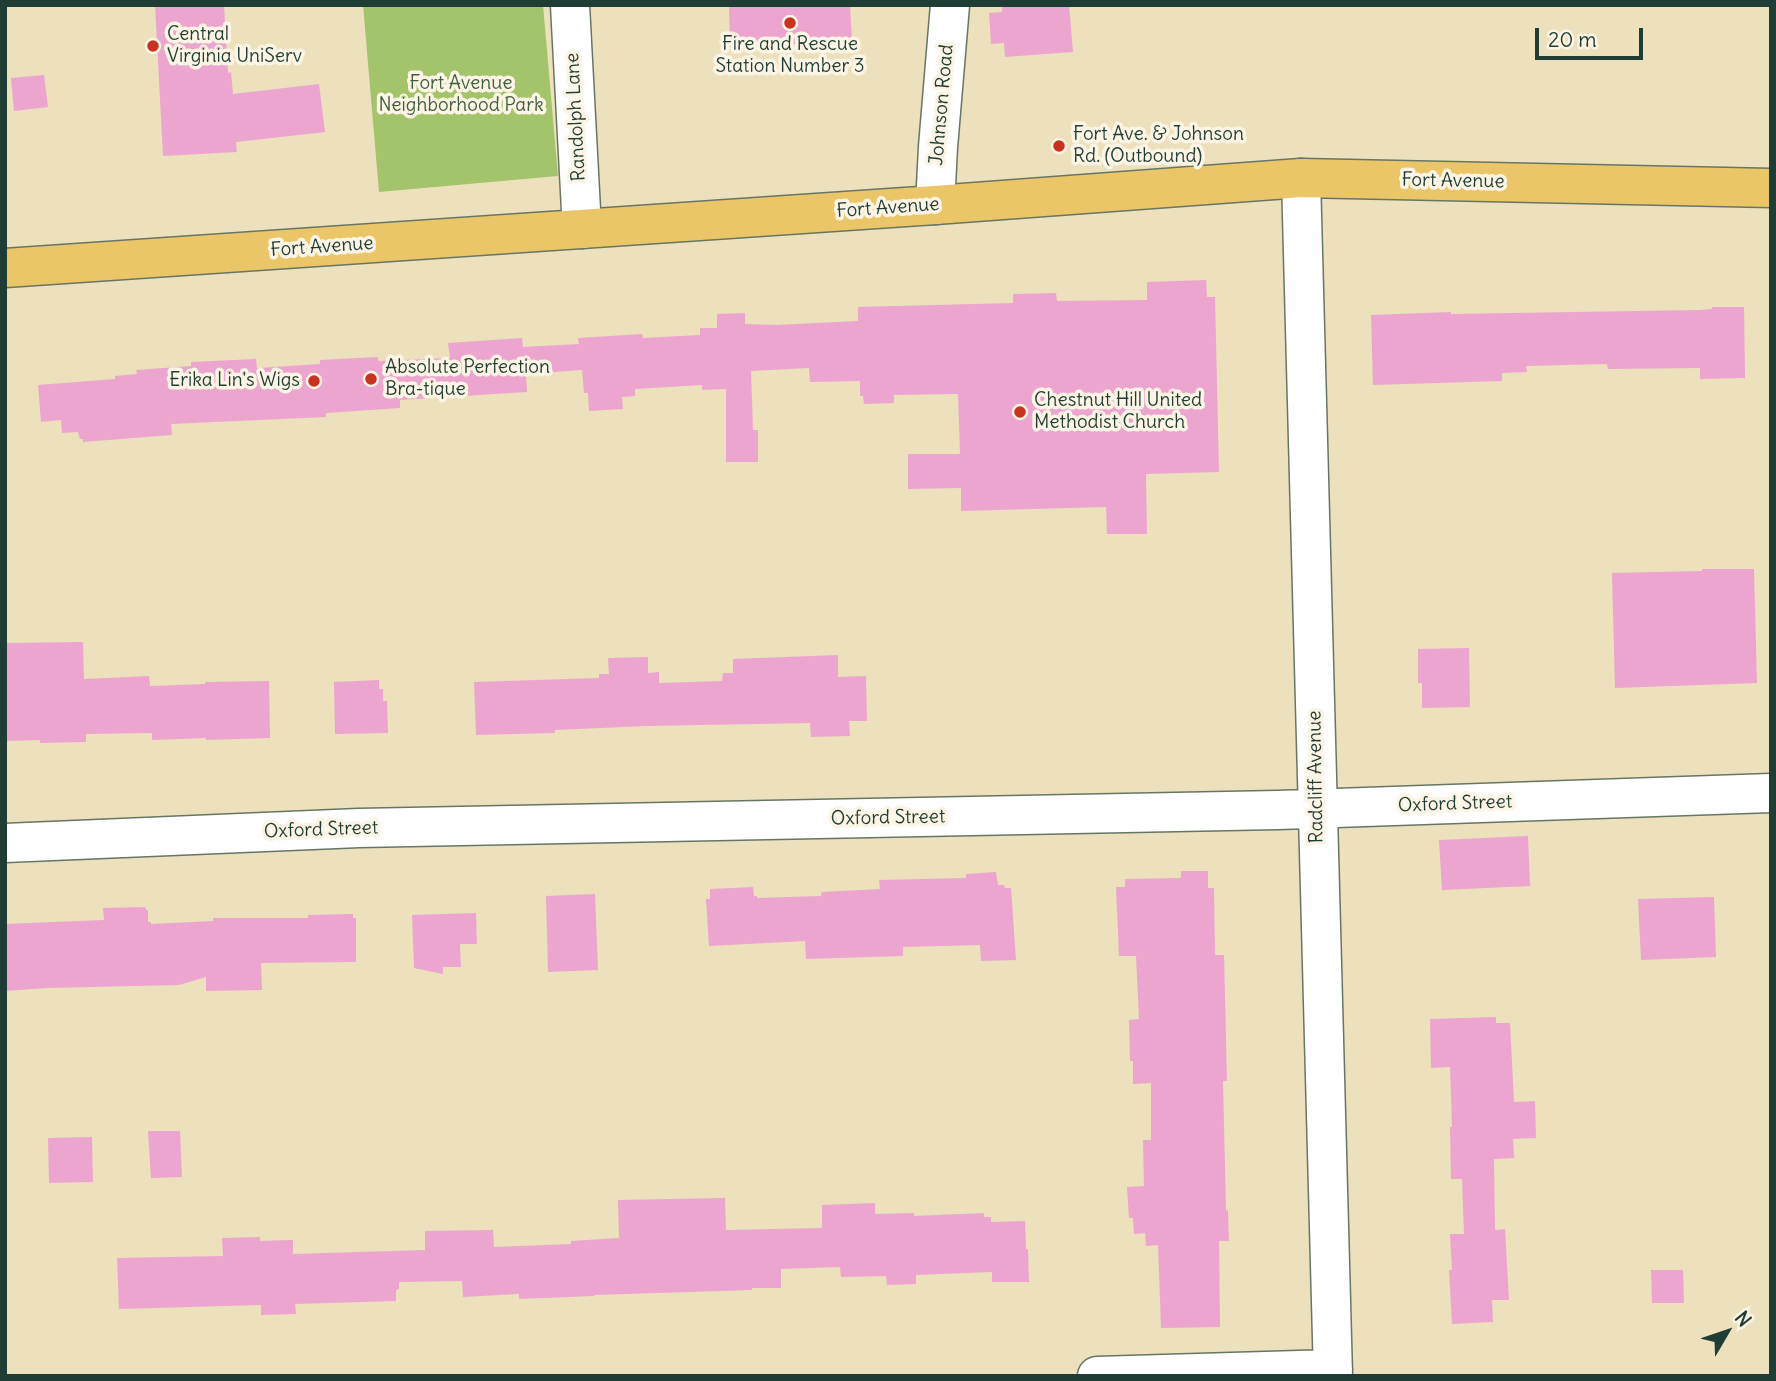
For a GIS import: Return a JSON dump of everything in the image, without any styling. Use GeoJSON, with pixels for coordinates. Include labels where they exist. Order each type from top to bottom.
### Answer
{"type":"FeatureCollection","features":[{"type":"Feature","properties":{"kind":"main road","name":"Fort Avenue"},"geometry":{"type":"LineString","coordinates":[[5,268],[1301,178],[1771,188]]}},
{"type":"Feature","properties":{"kind":"street","name":"Randolph Lane"},"geometry":{"type":"LineString","coordinates":[[569,5],[582,229]]}},
{"type":"Feature","properties":{"kind":"street","name":"Johnson Road"},"geometry":{"type":"LineString","coordinates":[[935,205],[950,5]]}},
{"type":"Feature","properties":{"kind":"street","name":"Radcliff Avenue"},"geometry":{"type":"LineString","coordinates":[[1301,178],[1333,1372]]}},
{"type":"Feature","properties":{"kind":"street","name":"Oxford Street"},"geometry":{"type":"LineString","coordinates":[[5,843],[359,828],[1317,809],[1771,793]]}},
{"type":"Feature","properties":{"kind":"street"},"geometry":{"type":"LineString","coordinates":[[1097,1376],[1333,1372]]}},
{"type":"Feature","properties":{"kind":"green space","name":"Fort Avenue Neighborhood Park"},"geometry":{"type":"Polygon","coordinates":[[[363,5],[543,5],[558,176],[379,192],[363,5]]]}},
{"type":"Feature","properties":{"kind":"building"},"geometry":{"type":"Polygon","coordinates":[[[155,5],[224,5],[228,73],[231,72],[233,94],[319,84],[325,132],[236,142],[237,152],[163,156],[155,5]]]}},
{"type":"Feature","properties":{"kind":"building","name":"Fire and Rescue Station Number 3"},"geometry":{"type":"Polygon","coordinates":[[[729,5],[850,5],[852,41],[730,47],[729,5]]]}},
{"type":"Feature","properties":{"kind":"building"},"geometry":{"type":"Polygon","coordinates":[[[1002,5],[1069,5],[1073,52],[1005,57],[1004,43],[991,44],[989,13],[1002,12],[1002,5]]]}},
{"type":"Feature","properties":{"kind":"building"},"geometry":{"type":"Polygon","coordinates":[[[44,75],[48,107],[14,111],[11,78],[44,75]]]}},
{"type":"Feature","properties":{"kind":"building"},"geometry":{"type":"Polygon","coordinates":[[[1206,280],[1207,297],[1215,297],[1219,472],[1146,474],[1147,534],[1107,534],[1106,507],[961,511],[961,488],[908,489],[908,454],[960,454],[958,394],[894,395],[894,403],[864,404],[863,396],[860,396],[860,381],[810,382],[809,368],[751,371],[753,430],[758,430],[758,462],[726,462],[726,389],[702,390],[702,385],[635,389],[635,396],[622,397],[623,409],[589,411],[582,370],[526,374],[527,392],[400,400],[400,408],[326,413],[326,417],[171,424],[172,435],[83,442],[78,432],[62,433],[61,420],[41,422],[38,385],[115,379],[115,376],[137,374],[136,370],[191,366],[191,362],[256,359],[257,368],[320,364],[320,360],[378,357],[378,361],[450,358],[448,343],[522,338],[523,347],[579,344],[578,338],[642,334],[643,338],[700,335],[700,328],[717,328],[717,314],[745,313],[745,324],[858,321],[858,307],[1013,303],[1013,294],[1056,293],[1057,301],[1147,300],[1147,282],[1206,280]]]}},
{"type":"Feature","properties":{"kind":"building"},"geometry":{"type":"Polygon","coordinates":[[[1712,307],[1744,307],[1745,378],[1700,379],[1700,368],[1608,369],[1607,364],[1526,366],[1527,372],[1502,373],[1502,381],[1373,385],[1371,315],[1699,310],[1712,307]]]}},
{"type":"Feature","properties":{"kind":"building"},"geometry":{"type":"Polygon","coordinates":[[[1754,569],[1757,683],[1615,688],[1612,573],[1754,569]]]}},
{"type":"Feature","properties":{"kind":"building"},"geometry":{"type":"Polygon","coordinates":[[[83,642],[84,679],[149,676],[150,686],[269,681],[270,738],[152,740],[152,733],[86,734],[86,742],[5,741],[5,643],[83,642]]]}},
{"type":"Feature","properties":{"kind":"building"},"geometry":{"type":"Polygon","coordinates":[[[1469,648],[1470,707],[1422,708],[1422,683],[1418,683],[1418,649],[1469,648]]]}},
{"type":"Feature","properties":{"kind":"building"},"geometry":{"type":"Polygon","coordinates":[[[838,655],[838,677],[866,676],[867,721],[849,721],[850,736],[811,737],[810,723],[647,726],[555,730],[555,733],[476,735],[474,682],[599,678],[599,674],[609,674],[608,658],[648,657],[648,673],[659,672],[659,683],[722,681],[723,673],[733,673],[733,659],[838,655]]]}},
{"type":"Feature","properties":{"kind":"building"},"geometry":{"type":"Polygon","coordinates":[[[379,680],[379,689],[383,689],[383,701],[387,701],[388,733],[335,734],[334,682],[379,680]]]}},
{"type":"Feature","properties":{"kind":"building"},"geometry":{"type":"Polygon","coordinates":[[[1528,836],[1530,886],[1442,890],[1439,840],[1528,836]]]}},
{"type":"Feature","properties":{"kind":"building"},"geometry":{"type":"Polygon","coordinates":[[[1181,871],[1208,871],[1208,888],[1214,888],[1215,955],[1224,955],[1227,1081],[1223,1081],[1229,1241],[1219,1241],[1220,1327],[1161,1328],[1158,1245],[1146,1246],[1145,1233],[1134,1234],[1133,1218],[1129,1218],[1127,1187],[1144,1186],[1143,1140],[1151,1140],[1151,1083],[1133,1084],[1129,1020],[1139,1019],[1136,956],[1119,956],[1116,887],[1125,887],[1125,879],[1181,878],[1181,871]]]}},
{"type":"Feature","properties":{"kind":"building"},"geometry":{"type":"Polygon","coordinates":[[[996,872],[998,885],[1011,888],[1016,960],[981,961],[980,945],[903,947],[903,956],[806,959],[805,941],[709,946],[706,899],[710,899],[710,889],[753,887],[754,896],[757,898],[821,896],[822,892],[880,889],[879,880],[966,878],[966,874],[996,872]]]}},
{"type":"Feature","properties":{"kind":"building"},"geometry":{"type":"Polygon","coordinates":[[[595,894],[598,970],[548,972],[546,896],[595,894]]]}},
{"type":"Feature","properties":{"kind":"building"},"geometry":{"type":"Polygon","coordinates":[[[1714,897],[1716,957],[1641,960],[1638,899],[1714,897]]]}},
{"type":"Feature","properties":{"kind":"building"},"geometry":{"type":"Polygon","coordinates":[[[145,907],[148,910],[148,922],[151,924],[213,921],[213,918],[308,918],[308,915],[353,914],[353,918],[356,918],[356,962],[261,963],[262,990],[206,991],[206,977],[179,985],[5,991],[5,924],[104,920],[103,908],[145,907]]]}},
{"type":"Feature","properties":{"kind":"building"},"geometry":{"type":"Polygon","coordinates":[[[476,913],[477,944],[460,944],[461,967],[443,967],[443,974],[414,968],[412,915],[476,913]]]}},
{"type":"Feature","properties":{"kind":"building"},"geometry":{"type":"Polygon","coordinates":[[[1496,1017],[1496,1023],[1510,1023],[1514,1102],[1535,1101],[1536,1138],[1513,1139],[1514,1158],[1494,1159],[1495,1230],[1505,1229],[1509,1300],[1492,1300],[1493,1322],[1452,1324],[1450,1234],[1464,1234],[1462,1179],[1451,1179],[1450,1067],[1431,1068],[1430,1019],[1496,1017]]]}},
{"type":"Feature","properties":{"kind":"building"},"geometry":{"type":"Polygon","coordinates":[[[148,1131],[180,1131],[182,1177],[151,1178],[148,1131]]]}},
{"type":"Feature","properties":{"kind":"building"},"geometry":{"type":"Polygon","coordinates":[[[92,1137],[93,1182],[49,1183],[48,1138],[92,1137]]]}},
{"type":"Feature","properties":{"kind":"building"},"geometry":{"type":"Polygon","coordinates":[[[725,1198],[726,1230],[822,1228],[822,1205],[875,1203],[875,1214],[914,1213],[914,1216],[984,1213],[984,1217],[991,1217],[991,1222],[1025,1221],[1029,1282],[992,1282],[992,1272],[916,1275],[916,1284],[887,1285],[886,1276],[841,1277],[840,1267],[781,1269],[781,1288],[752,1290],[519,1299],[519,1294],[463,1297],[462,1281],[399,1282],[396,1301],[295,1304],[296,1314],[261,1315],[261,1305],[119,1309],[117,1258],[223,1256],[222,1238],[293,1240],[293,1254],[425,1250],[425,1231],[493,1230],[494,1247],[571,1244],[571,1241],[619,1238],[618,1200],[725,1198]]]}},
{"type":"Feature","properties":{"kind":"building"},"geometry":{"type":"Polygon","coordinates":[[[1651,1270],[1683,1270],[1684,1303],[1652,1303],[1651,1270]]]}},
{"type":"Feature","properties":{"kind":"place","name":"Fire and Rescue Station Number 3"},"geometry":{"type":"Point","coordinates":[790,23]}},
{"type":"Feature","properties":{"kind":"place","name":"Central Virginia UniServ"},"geometry":{"type":"Point","coordinates":[153,46]}},
{"type":"Feature","properties":{"kind":"place","name":"Fort Ave. & Johnson Rd. (Outbound)"},"geometry":{"type":"Point","coordinates":[1059,146]}},
{"type":"Feature","properties":{"kind":"place","name":"Absolute Perfection Bra-tique"},"geometry":{"type":"Point","coordinates":[371,379]}},
{"type":"Feature","properties":{"kind":"place","name":"Erika Lin's Wigs"},"geometry":{"type":"Point","coordinates":[314,381]}},
{"type":"Feature","properties":{"kind":"place","name":"Chestnut Hill United Methodist Church"},"geometry":{"type":"Point","coordinates":[1020,412]}}]}
